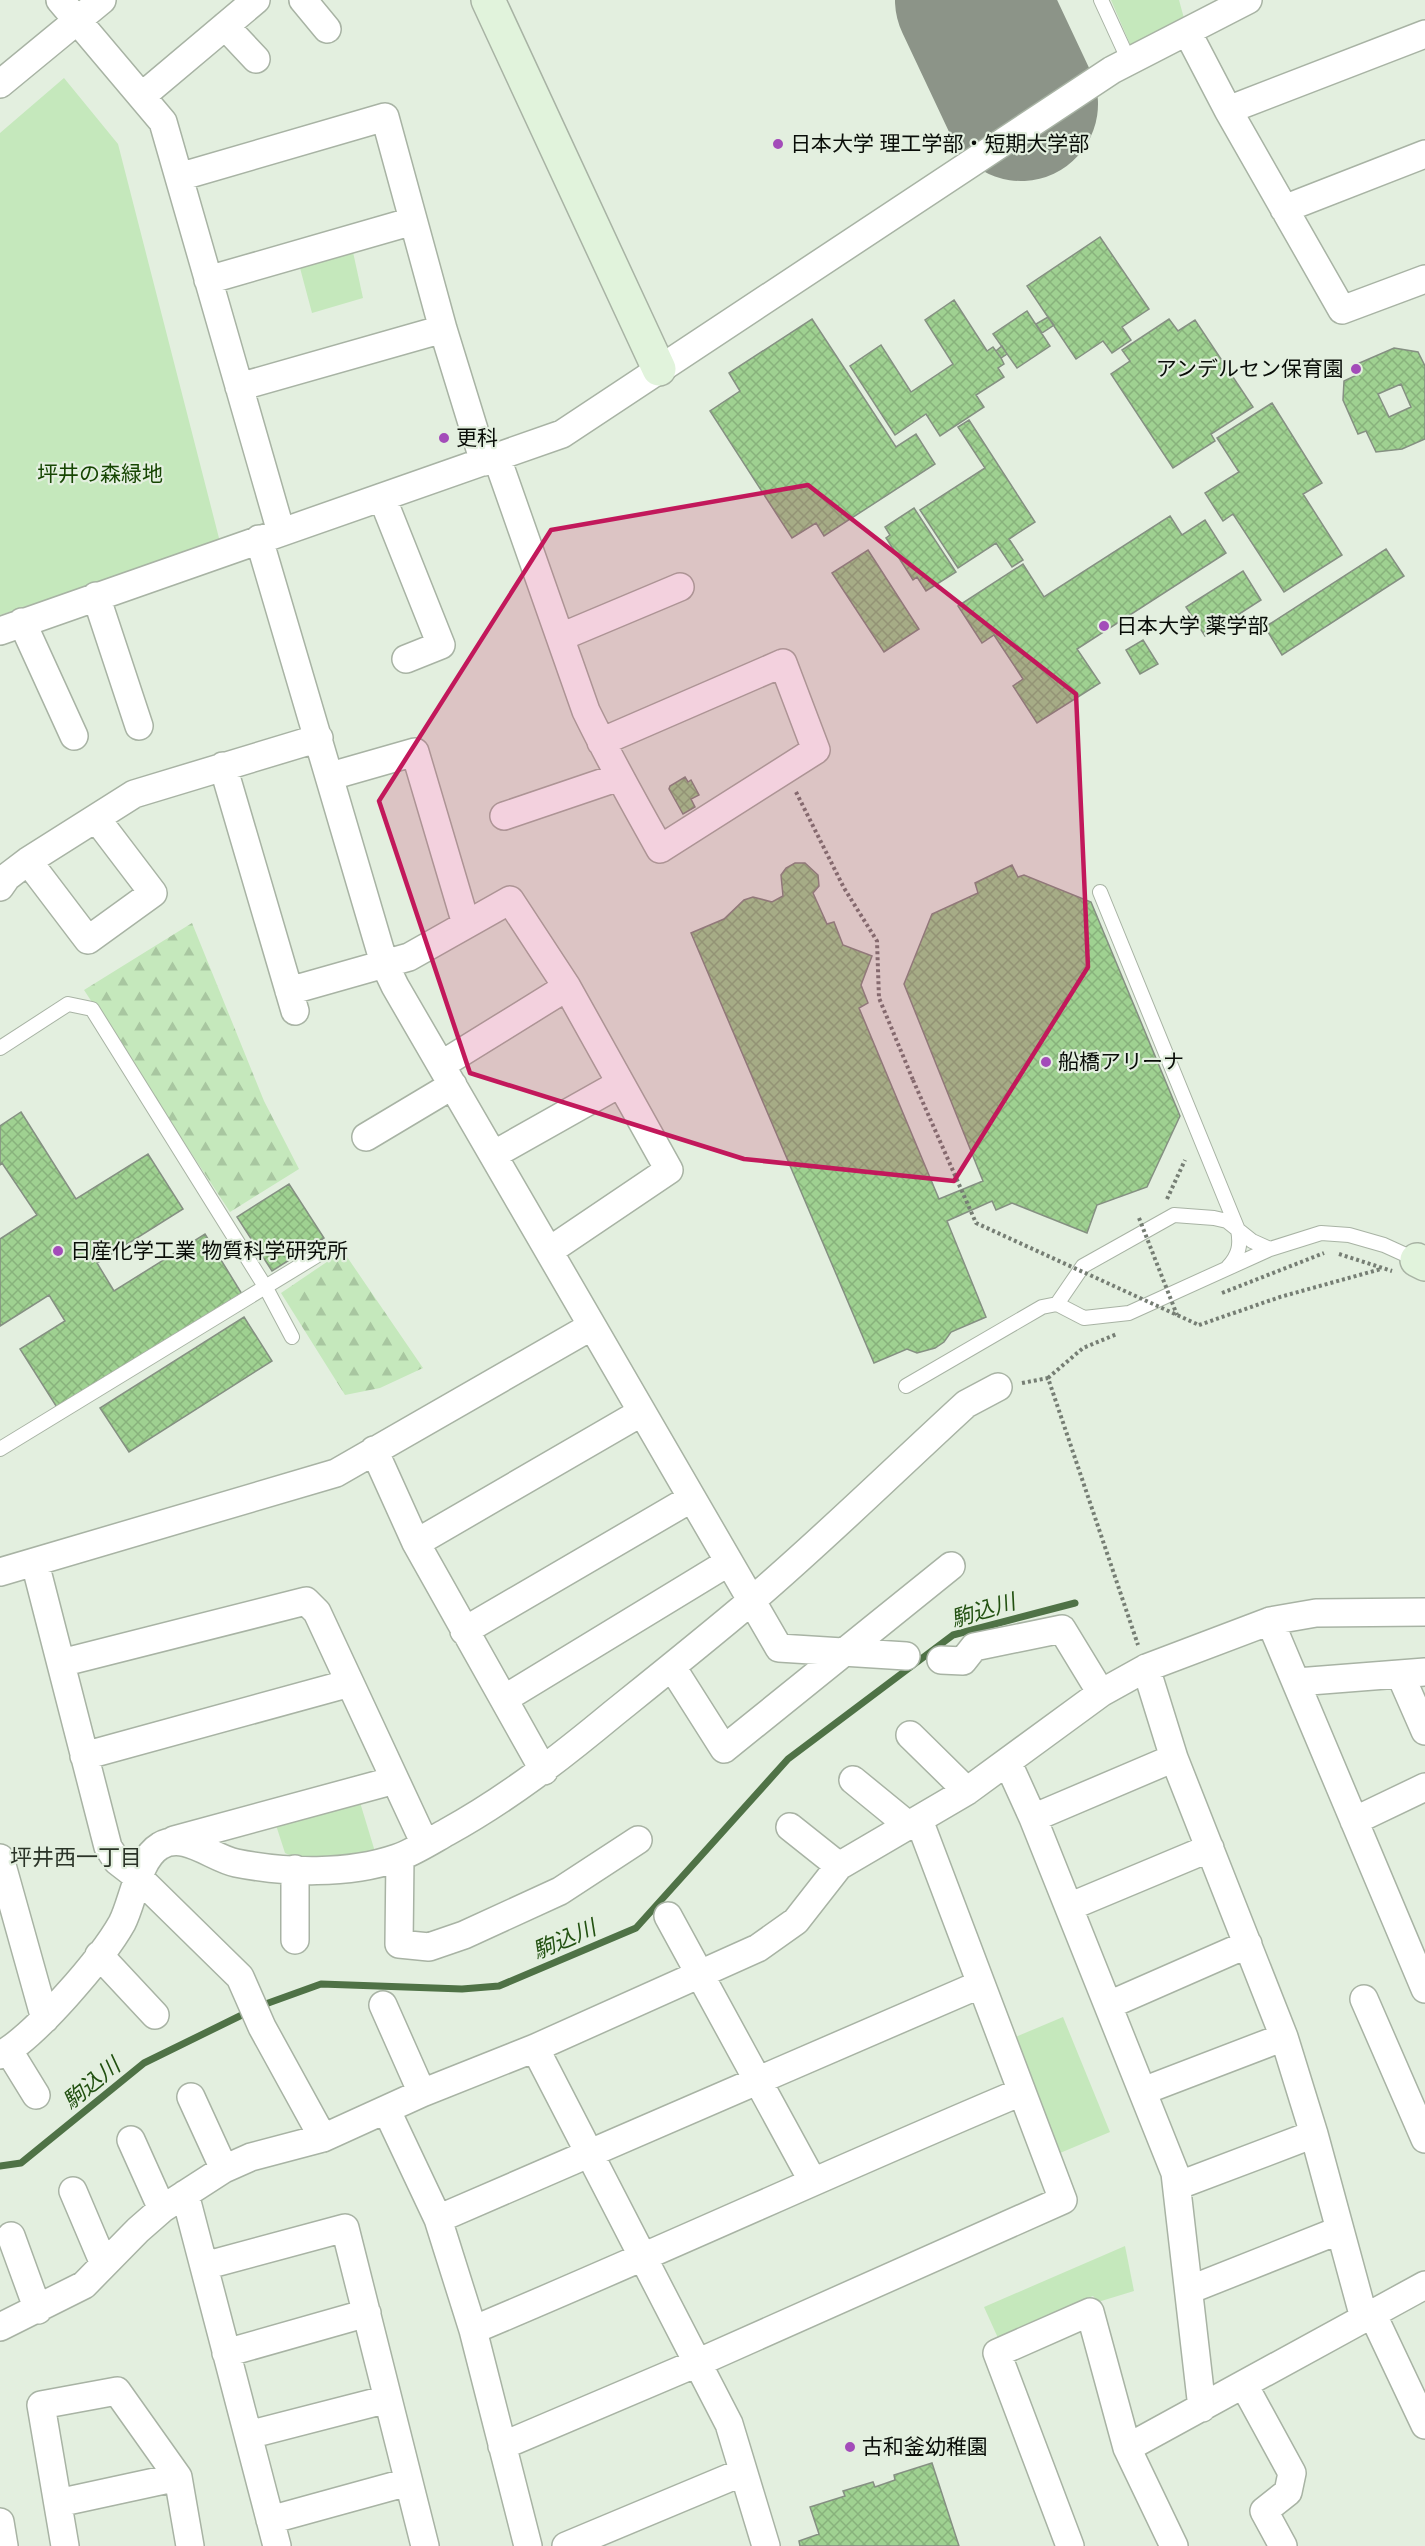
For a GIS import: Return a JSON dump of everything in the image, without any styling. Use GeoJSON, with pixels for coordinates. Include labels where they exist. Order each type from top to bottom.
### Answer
{"type":"FeatureCollection","features":[{"type":"Feature","properties":{"kind":"street"},"geometry":{"type":"LineString","coordinates":[[60,0],[162,122],[239,387],[270,536],[319,738],[384,963],[779,1648],[906,1656]]}},
{"type":"Feature","properties":{"kind":"street"},"geometry":{"type":"LineString","coordinates":[[0,84],[102,0]]}},
{"type":"Feature","properties":{"kind":"street"},"geometry":{"type":"LineString","coordinates":[[142,96],[256,0]]}},
{"type":"Feature","properties":{"kind":"street"},"geometry":{"type":"LineString","coordinates":[[303,0],[327,29]]}},
{"type":"Feature","properties":{"kind":"street"},"geometry":{"type":"LineString","coordinates":[[488,0],[659,369]]}},
{"type":"Feature","properties":{"kind":"street"},"geometry":{"type":"LineString","coordinates":[[74,736],[11,627],[562,434],[1092,83],[1248,0]]}},
{"type":"Feature","properties":{"kind":"street"},"geometry":{"type":"LineString","coordinates":[[225,26],[256,59]]}},
{"type":"Feature","properties":{"kind":"street"},"geometry":{"type":"LineString","coordinates":[[1228,110],[1425,34]]}},
{"type":"Feature","properties":{"kind":"street"},"geometry":{"type":"LineString","coordinates":[[1191,39],[1228,110],[1342,310],[1425,279]]}},
{"type":"Feature","properties":{"kind":"street"},"geometry":{"type":"LineString","coordinates":[[179,177],[385,117],[443,329],[490,460],[561,637],[586,711],[601,742],[619,777],[660,849],[816,750],[783,663],[601,742]]}},
{"type":"Feature","properties":{"kind":"street"},"geometry":{"type":"LineString","coordinates":[[1284,209],[1425,154]]}},
{"type":"Feature","properties":{"kind":"street"},"geometry":{"type":"LineString","coordinates":[[208,280],[413,221]]}},
{"type":"Feature","properties":{"kind":"street"},"geometry":{"type":"LineString","coordinates":[[239,387],[443,329]]}},
{"type":"Feature","properties":{"kind":"street"},"geometry":{"type":"LineString","coordinates":[[382,497],[441,645],[406,659]]}},
{"type":"Feature","properties":{"kind":"street"},"geometry":{"type":"LineString","coordinates":[[561,637],[680,587]]}},
{"type":"Feature","properties":{"kind":"street"},"geometry":{"type":"LineString","coordinates":[[96,596],[139,726]]}},
{"type":"Feature","properties":{"kind":"street"},"geometry":{"type":"LineString","coordinates":[[0,887],[7,877],[28,861],[134,794],[319,738]]}},
{"type":"Feature","properties":{"kind":"street"},"geometry":{"type":"LineString","coordinates":[[331,776],[415,752],[466,924]]}},
{"type":"Feature","properties":{"kind":"street"},"geometry":{"type":"LineString","coordinates":[[223,766],[292,1001],[384,963],[410,957],[510,900],[567,987],[619,1084],[669,1170],[549,1251]]}},
{"type":"Feature","properties":{"kind":"street"},"geometry":{"type":"LineString","coordinates":[[504,816],[619,777]]}},
{"type":"Feature","properties":{"kind":"street"},"geometry":{"type":"LineString","coordinates":[[28,861],[88,940],[153,893],[96,818]]}},
{"type":"Feature","properties":{"kind":"street"},"geometry":{"type":"LineString","coordinates":[[366,1137],[567,987]]}},
{"type":"Feature","properties":{"kind":"street"},"geometry":{"type":"LineString","coordinates":[[493,1155],[619,1084]]}},
{"type":"Feature","properties":{"kind":"street"},"geometry":{"type":"LineString","coordinates":[[0,1572],[336,1473],[592,1326]]}},
{"type":"Feature","properties":{"kind":"street"},"geometry":{"type":"LineString","coordinates":[[172,1841],[196,1846],[208,1854],[234,1863],[295,1869],[364,1866],[400,1857],[425,1844],[468,1820],[544,1771],[752,1600],[966,1404],[998,1388]]}},
{"type":"Feature","properties":{"kind":"street"},"geometry":{"type":"LineString","coordinates":[[416,1543],[642,1412]]}},
{"type":"Feature","properties":{"kind":"street"},"geometry":{"type":"LineString","coordinates":[[374,1450],[416,1543],[544,1771]]}},
{"type":"Feature","properties":{"kind":"street"},"geometry":{"type":"LineString","coordinates":[[464,1631],[692,1498]]}},
{"type":"Feature","properties":{"kind":"street"},"geometry":{"type":"LineString","coordinates":[[504,1699],[729,1562]]}},
{"type":"Feature","properties":{"kind":"street"},"geometry":{"type":"LineString","coordinates":[[35,1563],[108,1847],[117,1861],[139,1878],[240,1977],[262,2027],[323,2138]]}},
{"type":"Feature","properties":{"kind":"street"},"geometry":{"type":"LineString","coordinates":[[672,1667],[724,1749],[951,1566]]}},
{"type":"Feature","properties":{"kind":"street"},"geometry":{"type":"LineString","coordinates":[[61,1663],[306,1601],[317,1612],[425,1844]]}},
{"type":"Feature","properties":{"kind":"street"},"geometry":{"type":"LineString","coordinates":[[0,2327],[39,2310],[84,2286],[162,2209],[224,2169],[251,2157],[323,2138],[387,2111],[422,2093],[535,2048],[758,1948],[796,1921],[839,1866],[967,1791],[1101,1693],[1146,1668],[1270,1621],[1316,1613],[1425,1612]]}},
{"type":"Feature","properties":{"kind":"street"},"geometry":{"type":"LineString","coordinates":[[1270,1621],[1354,1821],[1422,1972]]}},
{"type":"Feature","properties":{"kind":"street"},"geometry":{"type":"LineString","coordinates":[[941,1660],[963,1661],[974,1647],[1062,1629],[1101,1693]]}},
{"type":"Feature","properties":{"kind":"street"},"geometry":{"type":"LineString","coordinates":[[1146,1668],[1174,1758],[1284,2037],[1340,2230],[1368,2316],[1425,2426]]}},
{"type":"Feature","properties":{"kind":"street"},"geometry":{"type":"LineString","coordinates":[[1297,1682],[1413,1673],[1425,1731]]}},
{"type":"Feature","properties":{"kind":"street"},"geometry":{"type":"LineString","coordinates":[[84,1756],[350,1683]]}},
{"type":"Feature","properties":{"kind":"street"},"geometry":{"type":"LineString","coordinates":[[910,1735],[967,1791]]}},
{"type":"Feature","properties":{"kind":"street"},"geometry":{"type":"LineString","coordinates":[[1034,1818],[1174,1758]]}},
{"type":"Feature","properties":{"kind":"street"},"geometry":{"type":"LineString","coordinates":[[1008,1763],[1034,1818],[1175,2173],[1202,2408]]}},
{"type":"Feature","properties":{"kind":"street"},"geometry":{"type":"LineString","coordinates":[[502,2446],[697,2363],[1062,2200],[981,1984],[913,1823],[853,1779]]}},
{"type":"Feature","properties":{"kind":"street"},"geometry":{"type":"LineString","coordinates":[[36,2095],[4,2053],[45,2019],[99,1955],[124,1918],[129,1896],[153,1850],[172,1841],[395,1780]]}},
{"type":"Feature","properties":{"kind":"street"},"geometry":{"type":"LineString","coordinates":[[1354,1821],[1425,1787]]}},
{"type":"Feature","properties":{"kind":"street"},"geometry":{"type":"LineString","coordinates":[[790,1827],[839,1866]]}},
{"type":"Feature","properties":{"kind":"street"},"geometry":{"type":"LineString","coordinates":[[400,1857],[399,1944],[429,1947],[464,1935],[561,1891],[638,1840]]}},
{"type":"Feature","properties":{"kind":"street"},"geometry":{"type":"LineString","coordinates":[[1069,1907],[1210,1848]]}},
{"type":"Feature","properties":{"kind":"street"},"geometry":{"type":"LineString","coordinates":[[295,1869],[295,1940]]}},
{"type":"Feature","properties":{"kind":"street"},"geometry":{"type":"LineString","coordinates":[[2,1875],[45,2019]]}},
{"type":"Feature","properties":{"kind":"street"},"geometry":{"type":"LineString","coordinates":[[668,1917],[812,2180]]}},
{"type":"Feature","properties":{"kind":"street"},"geometry":{"type":"LineString","coordinates":[[1109,2005],[1248,1944]]}},
{"type":"Feature","properties":{"kind":"street"},"geometry":{"type":"LineString","coordinates":[[99,1955],[155,2015]]}},
{"type":"Feature","properties":{"kind":"street"},"geometry":{"type":"LineString","coordinates":[[438,2219],[981,1984]]}},
{"type":"Feature","properties":{"kind":"street"},"geometry":{"type":"LineString","coordinates":[[1364,1999],[1425,2139]]}},
{"type":"Feature","properties":{"kind":"street"},"geometry":{"type":"LineString","coordinates":[[383,2005],[422,2093]]}},
{"type":"Feature","properties":{"kind":"street"},"geometry":{"type":"LineString","coordinates":[[1143,2091],[1284,2037]]}},
{"type":"Feature","properties":{"kind":"street"},"geometry":{"type":"LineString","coordinates":[[535,2048],[729,2424],[766,2546]]}},
{"type":"Feature","properties":{"kind":"street"},"geometry":{"type":"LineString","coordinates":[[473,2330],[643,2259],[812,2180],[1021,2092]]}},
{"type":"Feature","properties":{"kind":"street"},"geometry":{"type":"LineString","coordinates":[[191,2097],[224,2169]]}},
{"type":"Feature","properties":{"kind":"street"},"geometry":{"type":"LineString","coordinates":[[387,2111],[438,2219],[473,2330],[528,2546]]}},
{"type":"Feature","properties":{"kind":"street"},"geometry":{"type":"LineString","coordinates":[[1177,2186],[1314,2134]]}},
{"type":"Feature","properties":{"kind":"street"},"geometry":{"type":"LineString","coordinates":[[131,2140],[162,2209]]}},
{"type":"Feature","properties":{"kind":"street"},"geometry":{"type":"LineString","coordinates":[[73,2191],[104,2264]]}},
{"type":"Feature","properties":{"kind":"street"},"geometry":{"type":"LineString","coordinates":[[185,2194],[277,2546]]}},
{"type":"Feature","properties":{"kind":"street"},"geometry":{"type":"LineString","coordinates":[[204,2266],[345,2228],[425,2546]]}},
{"type":"Feature","properties":{"kind":"street"},"geometry":{"type":"LineString","coordinates":[[1189,2290],[1340,2230]]}},
{"type":"Feature","properties":{"kind":"street"},"geometry":{"type":"LineString","coordinates":[[11,2236],[39,2310]]}},
{"type":"Feature","properties":{"kind":"street"},"geometry":{"type":"LineString","coordinates":[[1127,2448],[1425,2285]]}},
{"type":"Feature","properties":{"kind":"street"},"geometry":{"type":"LineString","coordinates":[[1070,2546],[997,2353],[1090,2312],[1127,2448],[1174,2546]]}},
{"type":"Feature","properties":{"kind":"street"},"geometry":{"type":"LineString","coordinates":[[226,2353],[367,2313]]}},
{"type":"Feature","properties":{"kind":"street"},"geometry":{"type":"LineString","coordinates":[[1244,2385],[1292,2473],[1288,2492],[1264,2511],[1283,2546]]}},
{"type":"Feature","properties":{"kind":"street"},"geometry":{"type":"LineString","coordinates":[[65,2546],[41,2405],[117,2391],[178,2477],[190,2546]]}},
{"type":"Feature","properties":{"kind":"street"},"geometry":{"type":"LineString","coordinates":[[248,2435],[388,2400]]}},
{"type":"Feature","properties":{"kind":"street"},"geometry":{"type":"LineString","coordinates":[[566,2546],[743,2472]]}},
{"type":"Feature","properties":{"kind":"street"},"geometry":{"type":"LineString","coordinates":[[58,2503],[178,2477]]}},
{"type":"Feature","properties":{"kind":"street"},"geometry":{"type":"LineString","coordinates":[[270,2520],[408,2482]]}},
{"type":"Feature","properties":{"kind":"lane"},"geometry":{"type":"LineString","coordinates":[[1101,0],[1130,61]]}},
{"type":"Feature","properties":{"kind":"lane"},"geometry":{"type":"LineString","coordinates":[[1100,892],[1238,1230],[1239,1248],[1235,1259],[1226,1269]]}},
{"type":"Feature","properties":{"kind":"lane"},"geometry":{"type":"LineString","coordinates":[[0,1048],[68,1004],[92,1009],[266,1288],[292,1337]]}},
{"type":"Feature","properties":{"kind":"lane"},"geometry":{"type":"LineString","coordinates":[[1057,1304],[1083,1266],[1174,1215],[1227,1221],[1252,1241],[1270,1249]]}},
{"type":"Feature","properties":{"kind":"lane"},"geometry":{"type":"LineString","coordinates":[[906,1386],[1042,1307],[1057,1304],[1084,1318],[1129,1313],[1270,1249],[1321,1233],[1349,1235],[1384,1245],[1414,1266]]}},
{"type":"Feature","properties":{"kind":"lane"},"geometry":{"type":"LineString","coordinates":[[0,1449],[321,1253]]}},
{"type":"Feature","properties":{"kind":"path"},"geometry":{"type":"LineString","coordinates":[[785,770],[844,888],[878,941],[879,998],[976,1223],[1198,1325],[1280,1297],[1383,1268],[1414,1266]]}},
{"type":"Feature","properties":{"kind":"path"},"geometry":{"type":"LineString","coordinates":[[1139,1218],[1178,1315]]}},
{"type":"Feature","properties":{"kind":"path"},"geometry":{"type":"LineString","coordinates":[[1212,1297],[1330,1251],[1383,1268]]}},
{"type":"Feature","properties":{"kind":"path"},"geometry":{"type":"LineString","coordinates":[[1158,1318],[1180,1310]]}},
{"type":"Feature","properties":{"kind":"path"},"geometry":{"type":"LineString","coordinates":[[998,1388],[1048,1378],[1083,1348],[1126,1331]]}},
{"type":"Feature","properties":{"kind":"path"},"geometry":{"type":"LineString","coordinates":[[1048,1378],[1146,1668]]}},
{"type":"Feature","properties":{"kind":"highlighted area"},"geometry":{"type":"Polygon","coordinates":[[[808,485],[1076,694],[1088,967],[954,1181],[744,1159],[470,1073],[379,801],[551,530],[808,485]]]}},
{"type":"Feature","properties":{"kind":"green space"},"geometry":{"type":"Polygon","coordinates":[[[1111,0],[1179,0],[1185,22],[1132,49],[1111,0]]]}},
{"type":"Feature","properties":{"kind":"green space","name":"坪井の森緑地"},"geometry":{"type":"Polygon","coordinates":[[[64,78],[118,144],[220,542],[0,615],[0,133],[64,78]]]}},
{"type":"Feature","properties":{"kind":"green space"},"geometry":{"type":"Polygon","coordinates":[[[353,252],[363,298],[312,313],[300,268],[353,252]]]}},
{"type":"Feature","properties":{"kind":"green space"},"geometry":{"type":"Polygon","coordinates":[[[192,923],[264,1101],[299,1169],[230,1212],[84,990],[192,923]]]}},
{"type":"Feature","properties":{"kind":"green space"},"geometry":{"type":"Polygon","coordinates":[[[343,1251],[423,1368],[380,1388],[345,1395],[281,1293],[343,1251]]]}},
{"type":"Feature","properties":{"kind":"green space"},"geometry":{"type":"Polygon","coordinates":[[[359,1799],[376,1855],[300,1860],[285,1853],[275,1822],[359,1799]]]}},
{"type":"Feature","properties":{"kind":"green space"},"geometry":{"type":"Polygon","coordinates":[[[1063,2017],[1110,2132],[1060,2153],[1013,2038],[1063,2017]]]}},
{"type":"Feature","properties":{"kind":"green space"},"geometry":{"type":"Polygon","coordinates":[[[1125,2246],[1134,2291],[1098,2302],[1093,2296],[998,2338],[984,2307],[1125,2246]]]}},
{"type":"Feature","properties":{"kind":"building"},"geometry":{"type":"Polygon","coordinates":[[[1100,237],[1149,309],[1122,327],[1131,340],[1112,353],[1103,341],[1076,359],[1027,286],[1100,237]]]}},
{"type":"Feature","properties":{"kind":"building"},"geometry":{"type":"Polygon","coordinates":[[[954,300],[987,351],[993,347],[1001,358],[1004,364],[998,368],[1004,377],[976,395],[984,407],[940,436],[926,414],[895,435],[850,366],[881,345],[911,392],[953,364],[925,320],[954,300]]]}},
{"type":"Feature","properties":{"kind":"building"},"geometry":{"type":"Polygon","coordinates":[[[1027,311],[1050,346],[1017,368],[993,334],[1027,311]]]}},
{"type":"Feature","properties":{"kind":"building"},"geometry":{"type":"Polygon","coordinates":[[[1048,317],[1054,325],[1042,333],[1036,324],[1048,317]]]}},
{"type":"Feature","properties":{"kind":"building"},"geometry":{"type":"Polygon","coordinates":[[[812,319],[896,447],[916,434],[935,464],[824,536],[816,523],[792,538],[710,411],[740,391],[729,373],[812,319]]]}},
{"type":"Feature","properties":{"kind":"building"},"geometry":{"type":"Polygon","coordinates":[[[1169,319],[1178,331],[1195,320],[1253,407],[1211,434],[1215,441],[1173,468],[1111,374],[1130,361],[1122,350],[1169,319]]]}},
{"type":"Feature","properties":{"kind":"building"},"geometry":{"type":"Polygon","coordinates":[[[1002,346],[1007,354],[1001,358],[996,351],[1002,346]]]}},
{"type":"Feature","properties":{"kind":"building"},"geometry":{"type":"Polygon","coordinates":[[[1394,348],[1418,352],[1425,366],[1425,439],[1402,449],[1376,452],[1366,431],[1358,434],[1343,400],[1344,381],[1359,374],[1355,365],[1394,348]],[[1401,384],[1378,394],[1389,417],[1411,407],[1401,384]]]}},
{"type":"Feature","properties":{"kind":"building"},"geometry":{"type":"Polygon","coordinates":[[[1272,403],[1322,483],[1303,494],[1342,555],[1284,592],[1233,514],[1223,521],[1205,493],[1239,472],[1217,438],[1272,403]]]}},
{"type":"Feature","properties":{"kind":"building"},"geometry":{"type":"Polygon","coordinates":[[[969,420],[1035,522],[1009,539],[1023,560],[1012,567],[996,543],[958,568],[920,510],[985,468],[958,427],[969,420]]]}},
{"type":"Feature","properties":{"kind":"building"},"geometry":{"type":"Polygon","coordinates":[[[914,508],[956,572],[926,591],[917,577],[913,580],[886,538],[890,535],[885,527],[914,508]]]}},
{"type":"Feature","properties":{"kind":"building"},"geometry":{"type":"Polygon","coordinates":[[[1170,516],[1182,535],[1205,520],[1226,553],[1077,649],[1100,683],[1037,723],[1013,686],[1023,679],[994,635],[982,643],[958,606],[1023,564],[1044,597],[1170,516]]]}},
{"type":"Feature","properties":{"kind":"building"},"geometry":{"type":"Polygon","coordinates":[[[1386,549],[1404,576],[1282,655],[1265,627],[1386,549]]]}},
{"type":"Feature","properties":{"kind":"building"},"geometry":{"type":"Polygon","coordinates":[[[868,550],[919,629],[884,652],[832,573],[868,550]]]}},
{"type":"Feature","properties":{"kind":"building"},"geometry":{"type":"Polygon","coordinates":[[[1243,571],[1261,600],[1205,636],[1186,607],[1243,571]]]}},
{"type":"Feature","properties":{"kind":"building"},"geometry":{"type":"Polygon","coordinates":[[[1143,640],[1158,664],[1140,674],[1126,650],[1143,640]]]}},
{"type":"Feature","properties":{"kind":"building"},"geometry":{"type":"Polygon","coordinates":[[[685,777],[688,782],[691,780],[699,795],[691,799],[695,807],[683,814],[669,789],[685,777]]]}},
{"type":"Feature","properties":{"kind":"building","name":"船橋アリーナ"},"geometry":{"type":"Polygon","coordinates":[[[795,863],[805,863],[818,875],[819,886],[813,893],[827,924],[834,922],[843,945],[872,956],[861,985],[868,1003],[859,1008],[939,1199],[983,1181],[904,984],[932,914],[978,893],[975,883],[1012,865],[1018,877],[1024,875],[1091,902],[1180,1116],[1147,1187],[1097,1205],[1087,1233],[1012,1203],[996,1210],[992,1201],[947,1221],[986,1317],[951,1332],[944,1342],[935,1348],[917,1353],[907,1349],[874,1363],[691,933],[724,919],[744,900],[753,897],[772,902],[783,896],[781,875],[786,868],[795,863]]]}},
{"type":"Feature","properties":{"kind":"building","name":"日産化学工業 物質科学研究所"},"geometry":{"type":"Polygon","coordinates":[[[21,1112],[76,1199],[148,1154],[183,1209],[97,1263],[114,1291],[205,1234],[242,1294],[58,1409],[20,1349],[65,1321],[49,1295],[0,1326],[0,1239],[37,1215],[2,1163],[0,1165],[0,1126],[21,1112]]]}},
{"type":"Feature","properties":{"kind":"building"},"geometry":{"type":"Polygon","coordinates":[[[289,1184],[324,1238],[272,1271],[237,1217],[289,1184]]]}},
{"type":"Feature","properties":{"kind":"building"},"geometry":{"type":"Polygon","coordinates":[[[244,1317],[272,1361],[129,1452],[100,1408],[244,1317]]]}},
{"type":"Feature","properties":{"kind":"building"},"geometry":{"type":"Polygon","coordinates":[[[932,2463],[959,2546],[800,2546],[799,2541],[819,2534],[810,2507],[845,2496],[843,2491],[873,2482],[875,2487],[895,2480],[894,2475],[932,2463]]]}},
{"type":"Feature","properties":{"kind":"waterway","name":"駒込川"},"geometry":{"type":"LineString","coordinates":[[260,2006],[321,1984],[462,1989],[499,1986],[636,1928],[788,1759],[953,1635],[1075,1603]]}},
{"type":"Feature","properties":{"kind":"waterway","name":"駒込川"},"geometry":{"type":"LineString","coordinates":[[0,2166],[21,2163],[144,2063],[250,2011]]}},
{"type":"Feature","properties":{"kind":"runway"},"geometry":{"type":"LineString","coordinates":[[972,0],[1021,104]]}},
{"type":"Feature","properties":{"kind":"place","name":"日本大学 理工学部・短期大学部"},"geometry":{"type":"Point","coordinates":[778,144]}},
{"type":"Feature","properties":{"kind":"place","name":"アンデルセン保育園"},"geometry":{"type":"Point","coordinates":[1356,369]}},
{"type":"Feature","properties":{"kind":"place","name":"更科"},"geometry":{"type":"Point","coordinates":[444,438]}},
{"type":"Feature","properties":{"kind":"place","name":"日本大学 薬学部"},"geometry":{"type":"Point","coordinates":[1104,626]}},
{"type":"Feature","properties":{"kind":"place","name":"船橋アリーナ"},"geometry":{"type":"Point","coordinates":[1046,1062]}},
{"type":"Feature","properties":{"kind":"place","name":"日産化学工業 物質科学研究所"},"geometry":{"type":"Point","coordinates":[58,1251]}},
{"type":"Feature","properties":{"kind":"place","name":"古和釜幼稚園"},"geometry":{"type":"Point","coordinates":[850,2447]}},
{"type":"Feature","properties":{"kind":"district","name":"坪井西一丁目"},"geometry":{"type":"Point","coordinates":[76,1857]}}]}
